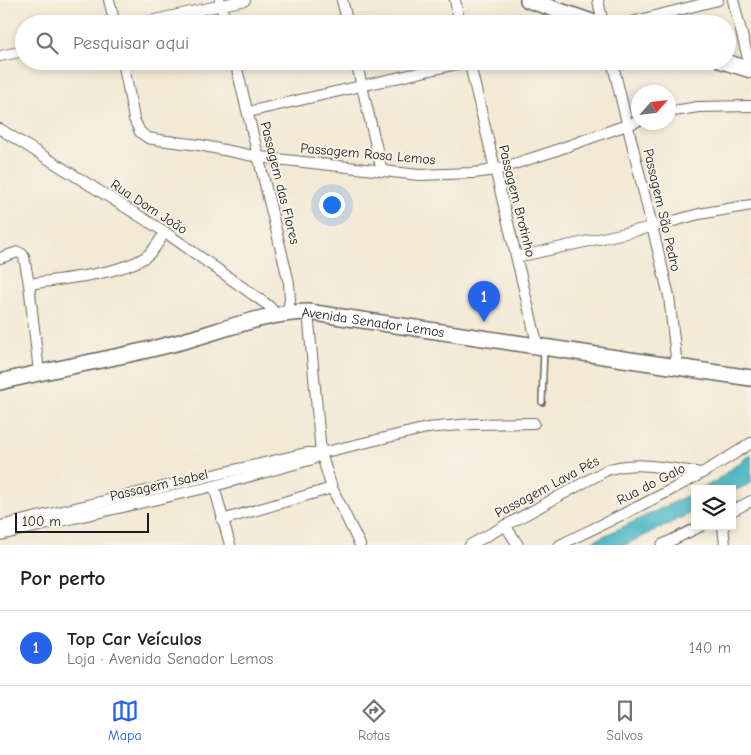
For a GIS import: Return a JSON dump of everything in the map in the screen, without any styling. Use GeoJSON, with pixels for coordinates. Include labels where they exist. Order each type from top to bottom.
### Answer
{"type":"FeatureCollection","features":[{"type":"Feature","properties":{"kind":"main road"},"geometry":{"type":"LineString","coordinates":[[528,0],[572,15]]}},
{"type":"Feature","properties":{"kind":"main road"},"geometry":{"type":"LineString","coordinates":[[736,65],[751,70]]}},
{"type":"Feature","properties":{"kind":"main road","name":"Avenida Senador Lemos"},"geometry":{"type":"LineString","coordinates":[[0,382],[168,345],[282,314],[308,312],[751,378]]}},
{"type":"Feature","properties":{"kind":"street"},"geometry":{"type":"LineString","coordinates":[[109,0],[113,15]]}},
{"type":"Feature","properties":{"kind":"street"},"geometry":{"type":"LineString","coordinates":[[173,15],[220,3],[245,0]]}},
{"type":"Feature","properties":{"kind":"street"},"geometry":{"type":"LineString","coordinates":[[342,0],[346,15]]}},
{"type":"Feature","properties":{"kind":"street"},"geometry":{"type":"LineString","coordinates":[[455,0],[458,15]]}},
{"type":"Feature","properties":{"kind":"street"},"geometry":{"type":"LineString","coordinates":[[598,0],[601,15]]}},
{"type":"Feature","properties":{"kind":"street"},"geometry":{"type":"LineString","coordinates":[[659,15],[718,0]]}},
{"type":"Feature","properties":{"kind":"street"},"geometry":{"type":"LineString","coordinates":[[734,0],[751,70]]}},
{"type":"Feature","properties":{"kind":"street"},"geometry":{"type":"LineString","coordinates":[[0,56],[15,53]]}},
{"type":"Feature","properties":{"kind":"street","name":"Passagem Rosa Lemos"},"geometry":{"type":"LineString","coordinates":[[125,70],[134,119],[140,132],[148,138],[199,145],[259,157],[419,175],[473,173],[496,170],[631,124]]}},
{"type":"Feature","properties":{"kind":"street","name":"Passagem das Flores"},"geometry":{"type":"LineString","coordinates":[[237,70],[289,284],[290,300],[282,314]]}},
{"type":"Feature","properties":{"kind":"street"},"geometry":{"type":"LineString","coordinates":[[358,70],[382,171]]}},
{"type":"Feature","properties":{"kind":"street"},"geometry":{"type":"LineString","coordinates":[[248,112],[428,70]]}},
{"type":"Feature","properties":{"kind":"street","name":"Passagem Brotinho"},"geometry":{"type":"LineString","coordinates":[[471,70],[541,347]]}},
{"type":"Feature","properties":{"kind":"street","name":"Passagem São Pedro"},"geometry":{"type":"LineString","coordinates":[[615,70],[631,117]]}},
{"type":"Feature","properties":{"kind":"street"},"geometry":{"type":"LineString","coordinates":[[676,111],[698,107],[751,106]]}},
{"type":"Feature","properties":{"kind":"street","name":"Rua Dom João"},"geometry":{"type":"LineString","coordinates":[[0,128],[165,232],[282,314]]}},
{"type":"Feature","properties":{"kind":"street","name":"Passagem São Pedro"},"geometry":{"type":"LineString","coordinates":[[634,130],[652,227],[669,296],[677,366]]}},
{"type":"Feature","properties":{"kind":"street"},"geometry":{"type":"LineString","coordinates":[[517,257],[652,227],[699,214],[751,205]]}},
{"type":"Feature","properties":{"kind":"street"},"geometry":{"type":"LineString","coordinates":[[29,284],[86,276],[132,263],[144,258],[151,252],[165,232]]}},
{"type":"Feature","properties":{"kind":"street"},"geometry":{"type":"LineString","coordinates":[[0,258],[18,252],[24,257],[39,372]]}},
{"type":"Feature","properties":{"kind":"street"},"geometry":{"type":"LineString","coordinates":[[308,312],[321,453],[332,488],[360,545]]}},
{"type":"Feature","properties":{"kind":"street","name":"Passagem Isabel"},"geometry":{"type":"LineString","coordinates":[[0,526],[306,452],[321,453],[427,428],[472,424],[534,423]]}},
{"type":"Feature","properties":{"kind":"street","name":"Rua do Galo"},"geometry":{"type":"LineString","coordinates":[[560,545],[670,492],[751,443]]}},
{"type":"Feature","properties":{"kind":"street","name":"Passagem Isabel"},"geometry":{"type":"LineString","coordinates":[[0,536],[214,486],[312,459],[321,453]]}},
{"type":"Feature","properties":{"kind":"street","name":"Passagem Lava Pés"},"geometry":{"type":"LineString","coordinates":[[470,545],[605,470],[616,466],[638,465],[702,473]]}},
{"type":"Feature","properties":{"kind":"street"},"geometry":{"type":"LineString","coordinates":[[214,486],[230,545]]}},
{"type":"Feature","properties":{"kind":"street"},"geometry":{"type":"LineString","coordinates":[[222,520],[332,488]]}},
{"type":"Feature","properties":{"kind":"street"},"geometry":{"type":"LineString","coordinates":[[736,509],[751,501]]}},
{"type":"Feature","properties":{"kind":"street"},"geometry":{"type":"LineString","coordinates":[[505,525],[518,545]]}},
{"type":"Feature","properties":{"kind":"street"},"geometry":{"type":"LineString","coordinates":[[662,545],[694,530]]}},
{"type":"Feature","properties":{"kind":"street"},"geometry":{"type":"LineString","coordinates":[[723,530],[725,545]]}},
{"type":"Feature","properties":{"kind":"lane"},"geometry":{"type":"LineString","coordinates":[[541,347],[542,402]]}},
{"type":"Feature","properties":{"kind":"water"},"geometry":{"type":"Polygon","coordinates":[[[751,454],[751,483],[736,490],[736,485],[708,485],[751,454]]]}},
{"type":"Feature","properties":{"kind":"water"},"geometry":{"type":"Polygon","coordinates":[[[691,494],[691,513],[625,545],[585,545],[691,494]]]}},
{"type":"Feature","properties":{"kind":"place","name":"Top Car Veículos"},"geometry":{"type":"Point","coordinates":[484,322]}}]}
